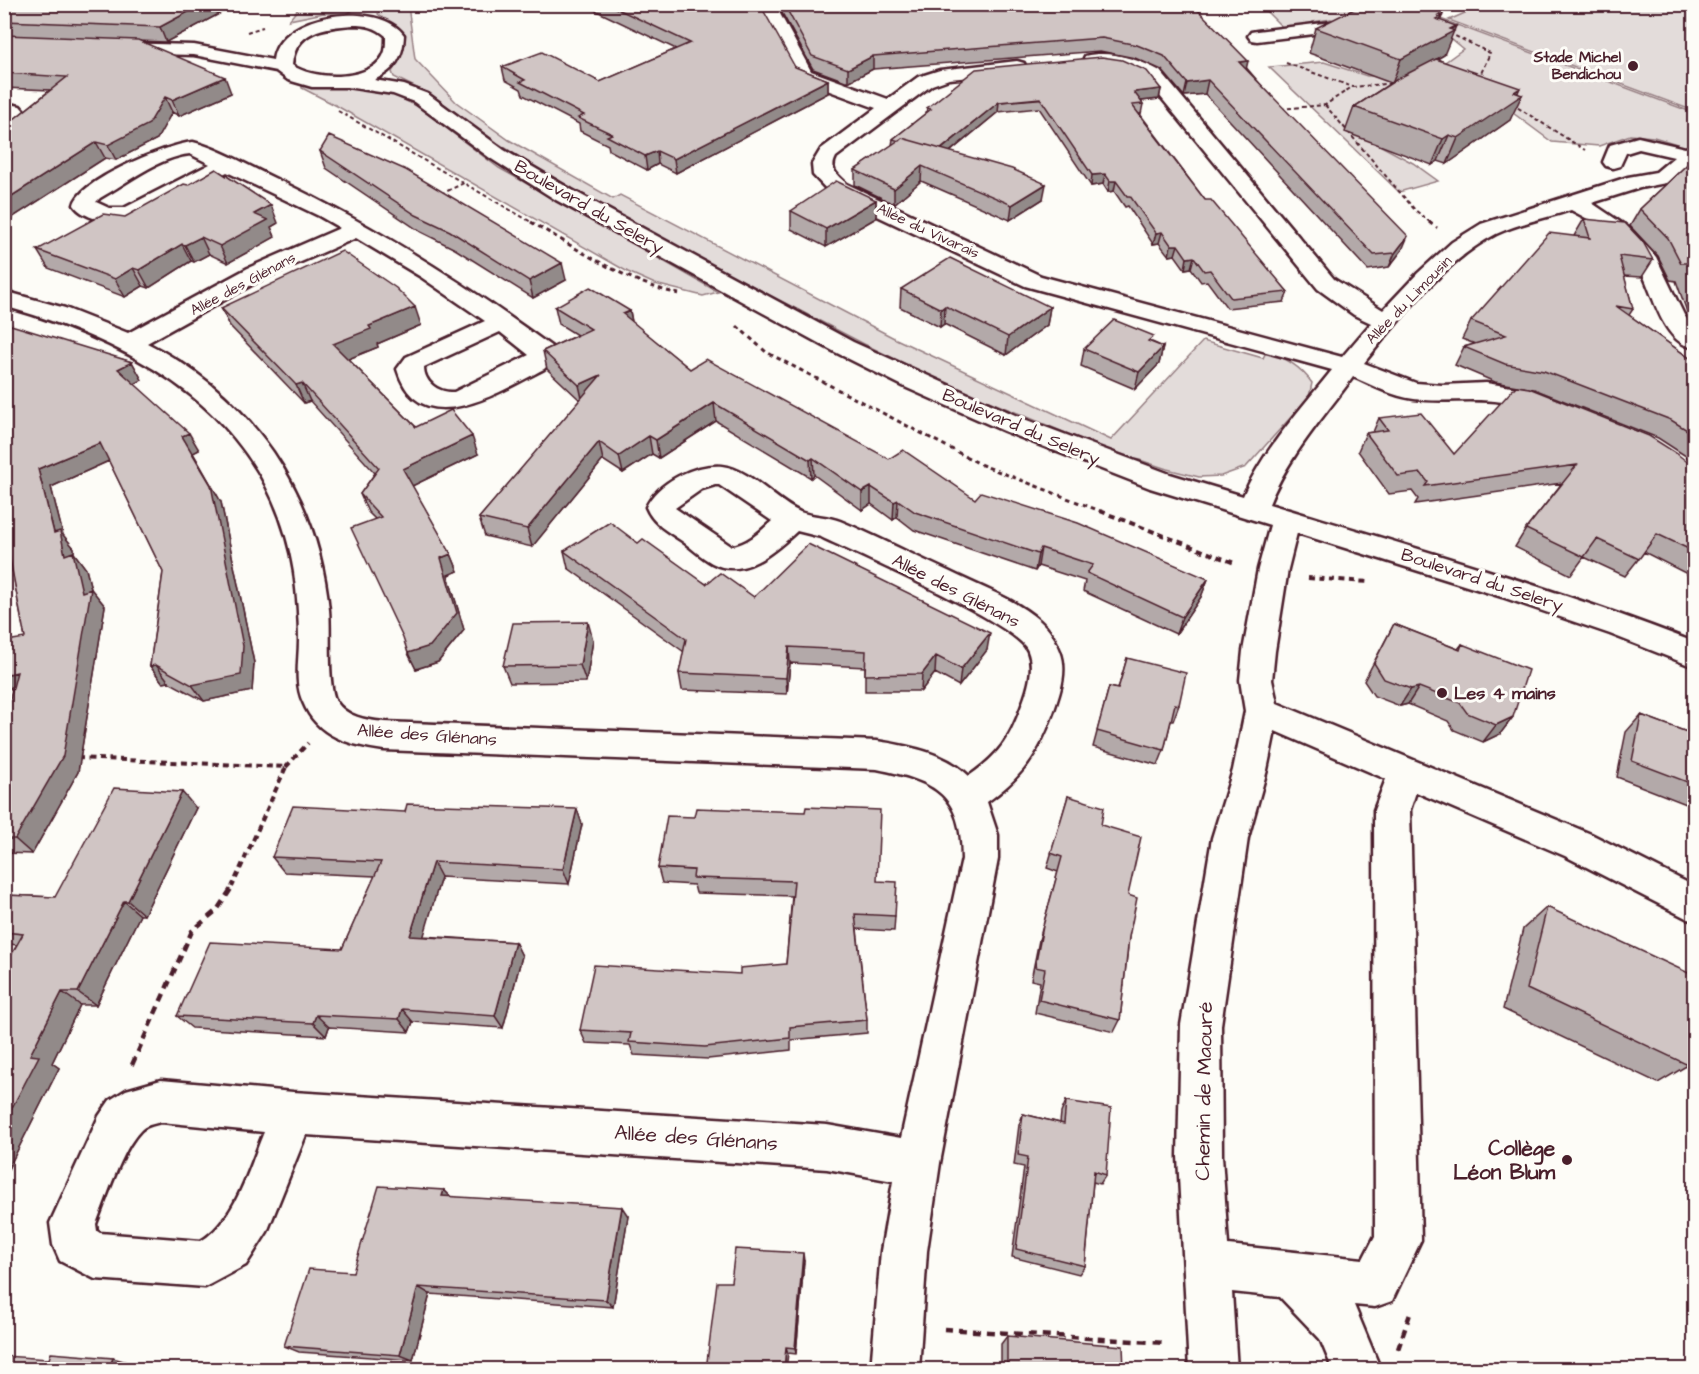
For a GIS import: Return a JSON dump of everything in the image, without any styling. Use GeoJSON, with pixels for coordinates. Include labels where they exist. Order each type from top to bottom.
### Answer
{"type":"FeatureCollection","features":[{"type":"Feature","properties":{"kind":"street"},"geometry":{"type":"LineString","coordinates":[[338,21],[372,4],[372,17],[377,23]]}},
{"type":"Feature","properties":{"kind":"street"},"geometry":{"type":"LineString","coordinates":[[764,10],[804,75],[890,107]]}},
{"type":"Feature","properties":{"kind":"street"},"geometry":{"type":"LineString","coordinates":[[96,47],[194,50],[282,67],[288,74],[313,82],[346,81],[369,75],[383,68],[395,54],[395,35],[390,29],[365,20],[338,21],[267,37]]}},
{"type":"Feature","properties":{"kind":"street"},"geometry":{"type":"LineString","coordinates":[[282,67],[284,49],[291,40],[312,27]]}},
{"type":"Feature","properties":{"kind":"street"},"geometry":{"type":"LineString","coordinates":[[1257,36],[1332,27]]}},
{"type":"Feature","properties":{"kind":"street"},"geometry":{"type":"LineString","coordinates":[[194,50],[244,42]]}},
{"type":"Feature","properties":{"kind":"street"},"geometry":{"type":"LineString","coordinates":[[1077,61],[1121,62],[1141,68],[1153,75],[1326,284],[1363,310],[1386,321]]}},
{"type":"Feature","properties":{"kind":"street","name":"Allée du Vivarais"},"geometry":{"type":"LineString","coordinates":[[1042,64],[947,74],[925,81],[828,153],[822,164],[824,175],[839,189],[1033,281],[1348,366]]}},
{"type":"Feature","properties":{"kind":"street"},"geometry":{"type":"LineString","coordinates":[[383,68],[389,82],[397,89]]}},
{"type":"Feature","properties":{"kind":"street","name":"Boulevard du Selery"},"geometry":{"type":"LineString","coordinates":[[346,81],[397,89],[429,104],[497,154],[564,195],[724,283],[906,377],[1014,425],[1160,481],[1514,589],[1621,626],[1695,656]]}},
{"type":"Feature","properties":{"kind":"street"},"geometry":{"type":"LineString","coordinates":[[4,109],[16,111],[4,122]]}},
{"type":"Feature","properties":{"kind":"street"},"geometry":{"type":"LineString","coordinates":[[1613,162],[1617,149],[1638,143],[1693,154]]}},
{"type":"Feature","properties":{"kind":"street"},"geometry":{"type":"LineString","coordinates":[[226,164],[128,215],[105,214],[85,205],[86,199],[92,193],[177,149],[193,148],[327,211],[431,274],[503,322],[543,352],[541,358],[535,363],[458,399],[437,398],[421,392],[412,381],[410,369],[415,362],[503,322]]}},
{"type":"Feature","properties":{"kind":"street","name":"Allée du Limousin"},"geometry":{"type":"LineString","coordinates":[[1252,509],[1265,479],[1281,454],[1348,366],[1426,278],[1460,247],[1489,229],[1636,182],[1663,177],[1693,154]]}},
{"type":"Feature","properties":{"kind":"street"},"geometry":{"type":"LineString","coordinates":[[1573,202],[1589,210],[1632,241],[1649,263],[1673,317],[1687,335],[1695,341]]}},
{"type":"Feature","properties":{"kind":"street","name":"Allée des Glénans"},"geometry":{"type":"LineString","coordinates":[[131,342],[256,273],[357,229]]}},
{"type":"Feature","properties":{"kind":"street","name":"Allée des Glénans"},"geometry":{"type":"LineString","coordinates":[[4,298],[76,319],[131,342],[168,363],[215,399],[255,444],[285,496],[300,534],[308,564],[315,640],[315,692],[320,704],[331,718],[345,728],[360,734],[395,736],[877,755],[924,765],[954,784],[966,798],[977,816],[982,837],[980,859],[918,1163],[904,1251],[895,1370]]}},
{"type":"Feature","properties":{"kind":"street"},"geometry":{"type":"LineString","coordinates":[[1348,366],[1412,391],[1442,393],[1486,391],[1524,397],[1575,417]]}},
{"type":"Feature","properties":{"kind":"street","name":"Allée des Glénans"},"geometry":{"type":"LineString","coordinates":[[792,520],[820,525],[850,538],[997,608],[1021,621],[1036,636],[1047,655],[1048,674],[1042,698],[1024,744],[1009,764],[966,798]]}},
{"type":"Feature","properties":{"kind":"street","name":"Chemin de Maouré"},"geometry":{"type":"LineString","coordinates":[[1213,1370],[1200,1156],[1201,1025],[1230,838],[1250,770],[1262,711],[1256,680],[1273,569],[1286,520]]}},
{"type":"Feature","properties":{"kind":"street"},"geometry":{"type":"LineString","coordinates":[[1262,711],[1578,845],[1695,905]]}},
{"type":"Feature","properties":{"kind":"street"},"geometry":{"type":"LineString","coordinates":[[1207,1266],[1375,1284],[1398,1240],[1392,810],[1406,772]]}},
{"type":"Feature","properties":{"kind":"street","name":"Allée des Glénans"},"geometry":{"type":"LineString","coordinates":[[125,1115],[141,1105],[161,1101],[293,1113],[827,1147],[918,1163]]}},
{"type":"Feature","properties":{"kind":"street"},"geometry":{"type":"LineString","coordinates":[[125,1115],[114,1131],[73,1223],[76,1245],[95,1256],[205,1264],[230,1249],[251,1216],[293,1113]]}},
{"type":"Feature","properties":{"kind":"street"},"geometry":{"type":"LineString","coordinates":[[1293,1277],[1337,1322],[1354,1363],[1352,1370]]}},
{"type":"Feature","properties":{"kind":"path"},"geometry":{"type":"LineString","coordinates":[[1441,28],[1490,53],[1477,82]]}},
{"type":"Feature","properties":{"kind":"path"},"geometry":{"type":"LineString","coordinates":[[1286,63],[1353,87],[1399,83]]}},
{"type":"Feature","properties":{"kind":"path"},"geometry":{"type":"LineString","coordinates":[[1279,109],[1324,105],[1353,87]]}},
{"type":"Feature","properties":{"kind":"path"},"geometry":{"type":"LineString","coordinates":[[1506,100],[1636,182]]}},
{"type":"Feature","properties":{"kind":"path"},"geometry":{"type":"LineString","coordinates":[[1324,105],[1415,210],[1460,247]]}},
{"type":"Feature","properties":{"kind":"path"},"geometry":{"type":"LineString","coordinates":[[434,197],[465,183]]}},
{"type":"Feature","properties":{"kind":"path"},"geometry":{"type":"LineString","coordinates":[[1273,569],[1318,579],[1373,582]]}},
{"type":"Feature","properties":{"kind":"path"},"geometry":{"type":"LineString","coordinates":[[75,758],[286,767],[229,894],[217,910],[192,931],[126,1078],[125,1115]]}},
{"type":"Feature","properties":{"kind":"path"},"geometry":{"type":"LineString","coordinates":[[936,1328],[1172,1344]]}},
{"type":"Feature","properties":{"kind":"shaded area"},"geometry":{"type":"Polygon","coordinates":[[[302,4],[362,5],[346,14],[324,13],[289,20],[302,4]]]}},
{"type":"Feature","properties":{"kind":"shaded area"},"geometry":{"type":"Polygon","coordinates":[[[381,5],[409,5],[415,59],[456,102],[509,140],[613,199],[620,195],[896,339],[1111,440],[1203,341],[1263,358],[1266,352],[1286,360],[1298,367],[1312,383],[1309,397],[1246,467],[1221,476],[1199,477],[1097,446],[943,382],[864,344],[685,251],[559,182],[499,144],[433,96],[394,77],[392,72],[402,54],[405,42],[400,31],[378,14],[381,5]]]}},
{"type":"Feature","properties":{"kind":"shaded area"},"geometry":{"type":"Polygon","coordinates":[[[1260,5],[1403,5],[1694,113],[1694,145],[1690,148],[1654,137],[1630,135],[1599,146],[1552,142],[1498,102],[1360,123],[1379,145],[1413,163],[1438,181],[1399,192],[1269,67],[1324,62],[1367,76],[1403,75],[1445,62],[1463,49],[1440,30],[1350,25],[1331,19],[1313,22],[1308,26],[1283,28],[1260,5]]]}},
{"type":"Feature","properties":{"kind":"shaded area","name":"Stade Michel Bendichou"},"geometry":{"type":"Polygon","coordinates":[[[1483,5],[1694,5],[1694,111],[1449,20],[1483,5]]]}},
{"type":"Feature","properties":{"kind":"shaded area"},"geometry":{"type":"Polygon","coordinates":[[[302,86],[366,87],[391,94],[417,106],[499,168],[718,292],[703,296],[655,284],[628,272],[302,86]]]}},
{"type":"Feature","properties":{"kind":"building"},"geometry":{"type":"Polygon","coordinates":[[[4,4],[203,4],[160,27],[4,21],[4,4]]]}},
{"type":"Feature","properties":{"kind":"building"},"geometry":{"type":"Polygon","coordinates":[[[607,4],[713,4],[730,10],[762,8],[795,67],[828,80],[674,159],[657,151],[645,156],[607,136],[612,134],[578,118],[584,115],[520,82],[525,80],[502,67],[542,52],[600,82],[690,43],[607,4]]]}},
{"type":"Feature","properties":{"kind":"building"},"geometry":{"type":"Polygon","coordinates":[[[784,4],[1192,4],[1248,61],[1239,62],[1408,236],[1395,253],[1374,255],[1208,80],[1187,83],[1164,56],[1137,45],[1102,38],[873,56],[848,69],[812,56],[784,4]]]}},
{"type":"Feature","properties":{"kind":"building"},"geometry":{"type":"Polygon","coordinates":[[[1364,4],[1424,4],[1444,11],[1438,15],[1442,16],[1436,19],[1456,26],[1450,29],[1454,31],[1401,59],[1316,28],[1364,4]]]}},
{"type":"Feature","properties":{"kind":"building"},"geometry":{"type":"Polygon","coordinates":[[[4,35],[138,40],[225,77],[172,100],[165,97],[149,124],[108,145],[96,142],[4,201],[4,127],[67,77],[4,73],[4,35]]]}},
{"type":"Feature","properties":{"kind":"building"},"geometry":{"type":"Polygon","coordinates":[[[1102,57],[1122,60],[1147,71],[1161,89],[1134,92],[1143,104],[1132,105],[1205,200],[1211,200],[1288,292],[1231,298],[1210,270],[1204,271],[1194,257],[1187,258],[1178,245],[1171,245],[1162,232],[1156,233],[1130,196],[1127,196],[1116,181],[1110,181],[1105,174],[1092,175],[1040,98],[999,102],[941,149],[902,138],[899,141],[893,139],[976,69],[1102,57]]]}},
{"type":"Feature","properties":{"kind":"building"},"geometry":{"type":"Polygon","coordinates":[[[1436,59],[1520,88],[1514,92],[1522,95],[1458,138],[1449,135],[1443,139],[1354,107],[1399,78],[1436,59]]]}},
{"type":"Feature","properties":{"kind":"building"},"geometry":{"type":"Polygon","coordinates":[[[329,136],[406,170],[562,263],[529,281],[450,231],[416,215],[320,151],[329,136]]]}},
{"type":"Feature","properties":{"kind":"building"},"geometry":{"type":"Polygon","coordinates":[[[902,138],[1012,169],[1046,184],[1012,205],[922,166],[894,189],[855,170],[902,138]]]}},
{"type":"Feature","properties":{"kind":"building"},"geometry":{"type":"Polygon","coordinates":[[[1695,157],[1695,281],[1688,263],[1681,263],[1668,238],[1640,209],[1695,157]]]}},
{"type":"Feature","properties":{"kind":"building"},"geometry":{"type":"Polygon","coordinates":[[[216,169],[271,205],[254,214],[268,220],[220,246],[201,237],[185,245],[182,244],[139,270],[133,268],[115,279],[37,250],[103,214],[125,217],[216,169]]]}},
{"type":"Feature","properties":{"kind":"building"},"geometry":{"type":"Polygon","coordinates":[[[836,181],[876,200],[826,229],[791,211],[836,181]]]}},
{"type":"Feature","properties":{"kind":"building"},"geometry":{"type":"Polygon","coordinates":[[[1584,219],[1625,223],[1643,242],[1653,260],[1619,256],[1633,309],[1616,306],[1695,362],[1695,435],[1671,420],[1544,371],[1505,364],[1464,347],[1506,335],[1471,321],[1549,233],[1590,238],[1584,219]]]}},
{"type":"Feature","properties":{"kind":"building"},"geometry":{"type":"Polygon","coordinates":[[[342,251],[396,288],[415,307],[369,326],[371,329],[333,344],[416,427],[451,410],[472,436],[403,469],[451,554],[441,558],[457,613],[430,646],[408,653],[351,528],[381,517],[360,494],[379,468],[302,383],[296,385],[221,308],[342,251]]]}},
{"type":"Feature","properties":{"kind":"building"},"geometry":{"type":"Polygon","coordinates":[[[950,258],[1050,307],[1008,337],[945,306],[941,309],[901,289],[950,258]]]}},
{"type":"Feature","properties":{"kind":"building"},"geometry":{"type":"Polygon","coordinates":[[[590,287],[630,311],[623,314],[690,369],[706,359],[889,459],[903,450],[975,499],[981,492],[1078,523],[1208,579],[1182,617],[1087,573],[1093,565],[1041,548],[1038,554],[915,512],[898,500],[894,502],[871,487],[862,492],[813,458],[810,460],[714,403],[656,440],[649,436],[619,456],[599,442],[527,529],[479,518],[601,375],[579,385],[543,351],[591,329],[555,307],[590,287]]]}},
{"type":"Feature","properties":{"kind":"building"},"geometry":{"type":"Polygon","coordinates":[[[1114,320],[1154,336],[1148,341],[1163,347],[1139,372],[1084,349],[1114,320]]]}},
{"type":"Feature","properties":{"kind":"building"},"geometry":{"type":"Polygon","coordinates":[[[11,325],[132,362],[118,369],[189,433],[182,436],[211,485],[243,646],[241,675],[192,685],[156,665],[150,666],[163,572],[100,443],[38,469],[54,533],[60,531],[65,555],[73,552],[82,592],[91,589],[63,756],[15,839],[4,839],[4,722],[17,672],[4,675],[4,651],[7,641],[25,638],[6,538],[4,539],[4,327],[11,325]]]}},
{"type":"Feature","properties":{"kind":"building"},"geometry":{"type":"Polygon","coordinates":[[[1516,386],[1529,388],[1649,436],[1695,468],[1695,552],[1657,534],[1639,559],[1597,539],[1584,557],[1526,529],[1577,465],[1425,486],[1428,482],[1421,473],[1398,476],[1366,433],[1388,430],[1379,418],[1421,413],[1454,454],[1516,386]]]}},
{"type":"Feature","properties":{"kind":"building"},"geometry":{"type":"Polygon","coordinates":[[[610,522],[638,543],[643,539],[706,584],[720,573],[754,597],[808,544],[990,633],[961,669],[936,656],[922,674],[865,675],[866,651],[789,647],[786,678],[679,673],[686,639],[564,551],[610,522]]]}},
{"type":"Feature","properties":{"kind":"building"},"geometry":{"type":"Polygon","coordinates":[[[588,622],[580,665],[503,666],[513,623],[588,622]]]}},
{"type":"Feature","properties":{"kind":"building"},"geometry":{"type":"Polygon","coordinates":[[[1394,624],[1460,650],[1462,644],[1528,670],[1513,717],[1496,725],[1467,713],[1460,703],[1419,687],[1411,689],[1384,679],[1374,663],[1394,624]]]}},
{"type":"Feature","properties":{"kind":"building"},"geometry":{"type":"Polygon","coordinates":[[[1127,658],[1186,673],[1179,705],[1175,704],[1164,750],[1097,731],[1109,687],[1118,689],[1127,658]]]}},
{"type":"Feature","properties":{"kind":"building"},"geometry":{"type":"Polygon","coordinates":[[[1641,715],[1695,735],[1695,785],[1632,761],[1641,715]]]}},
{"type":"Feature","properties":{"kind":"building"},"geometry":{"type":"Polygon","coordinates":[[[114,788],[182,792],[128,901],[124,901],[78,992],[62,992],[30,1055],[39,1056],[4,1123],[4,968],[23,934],[4,932],[4,895],[55,897],[114,788]]]}},
{"type":"Feature","properties":{"kind":"building"},"geometry":{"type":"Polygon","coordinates":[[[1068,796],[1104,807],[1101,825],[1141,837],[1128,895],[1137,898],[1129,937],[1120,1020],[1039,1000],[1045,969],[1035,967],[1043,926],[1062,857],[1051,853],[1068,796]]]}},
{"type":"Feature","properties":{"kind":"building"},"geometry":{"type":"Polygon","coordinates":[[[407,804],[577,809],[563,869],[433,862],[410,936],[515,942],[495,1016],[402,1009],[399,1019],[316,1015],[313,1023],[177,1016],[210,942],[342,949],[381,862],[272,857],[293,806],[405,812],[407,804]]]}},
{"type":"Feature","properties":{"kind":"building"},"geometry":{"type":"Polygon","coordinates":[[[806,807],[880,810],[877,881],[897,882],[895,916],[855,914],[867,1020],[790,1027],[790,1038],[705,1047],[629,1042],[631,1033],[580,1030],[594,965],[740,974],[740,968],[786,964],[794,881],[693,878],[694,870],[658,868],[667,816],[694,817],[696,808],[805,812],[806,807]]]}},
{"type":"Feature","properties":{"kind":"building"},"geometry":{"type":"Polygon","coordinates":[[[1547,907],[1695,976],[1695,1026],[1688,1065],[1527,989],[1547,907]]]}},
{"type":"Feature","properties":{"kind":"building"},"geometry":{"type":"Polygon","coordinates":[[[1066,1101],[1111,1108],[1106,1175],[1094,1171],[1085,1266],[1016,1249],[1028,1157],[1018,1155],[1023,1114],[1064,1124],[1066,1101]]]}},
{"type":"Feature","properties":{"kind":"building"},"geometry":{"type":"Polygon","coordinates":[[[379,1186],[444,1190],[442,1196],[622,1207],[606,1300],[418,1287],[400,1355],[284,1346],[309,1269],[353,1272],[379,1186]]]}},
{"type":"Feature","properties":{"kind":"building"},"geometry":{"type":"Polygon","coordinates":[[[735,1249],[803,1253],[795,1348],[786,1347],[784,1370],[706,1370],[717,1282],[731,1282],[735,1249]]]}},
{"type":"Feature","properties":{"kind":"building"},"geometry":{"type":"Polygon","coordinates":[[[1007,1336],[1123,1346],[1124,1370],[1007,1370],[1007,1336]]]}},
{"type":"Feature","properties":{"kind":"building"},"geometry":{"type":"Polygon","coordinates":[[[51,1353],[113,1358],[108,1370],[4,1370],[4,1356],[49,1359],[51,1353]]]}},
{"type":"Feature","properties":{"kind":"place","name":"Stade Michel Bendichou"},"geometry":{"type":"Point","coordinates":[1633,66]}},
{"type":"Feature","properties":{"kind":"place","name":"Les 4 mains"},"geometry":{"type":"Point","coordinates":[1442,693]}},
{"type":"Feature","properties":{"kind":"place","name":"Collège Léon Blum"},"geometry":{"type":"Point","coordinates":[1567,1160]}}]}
